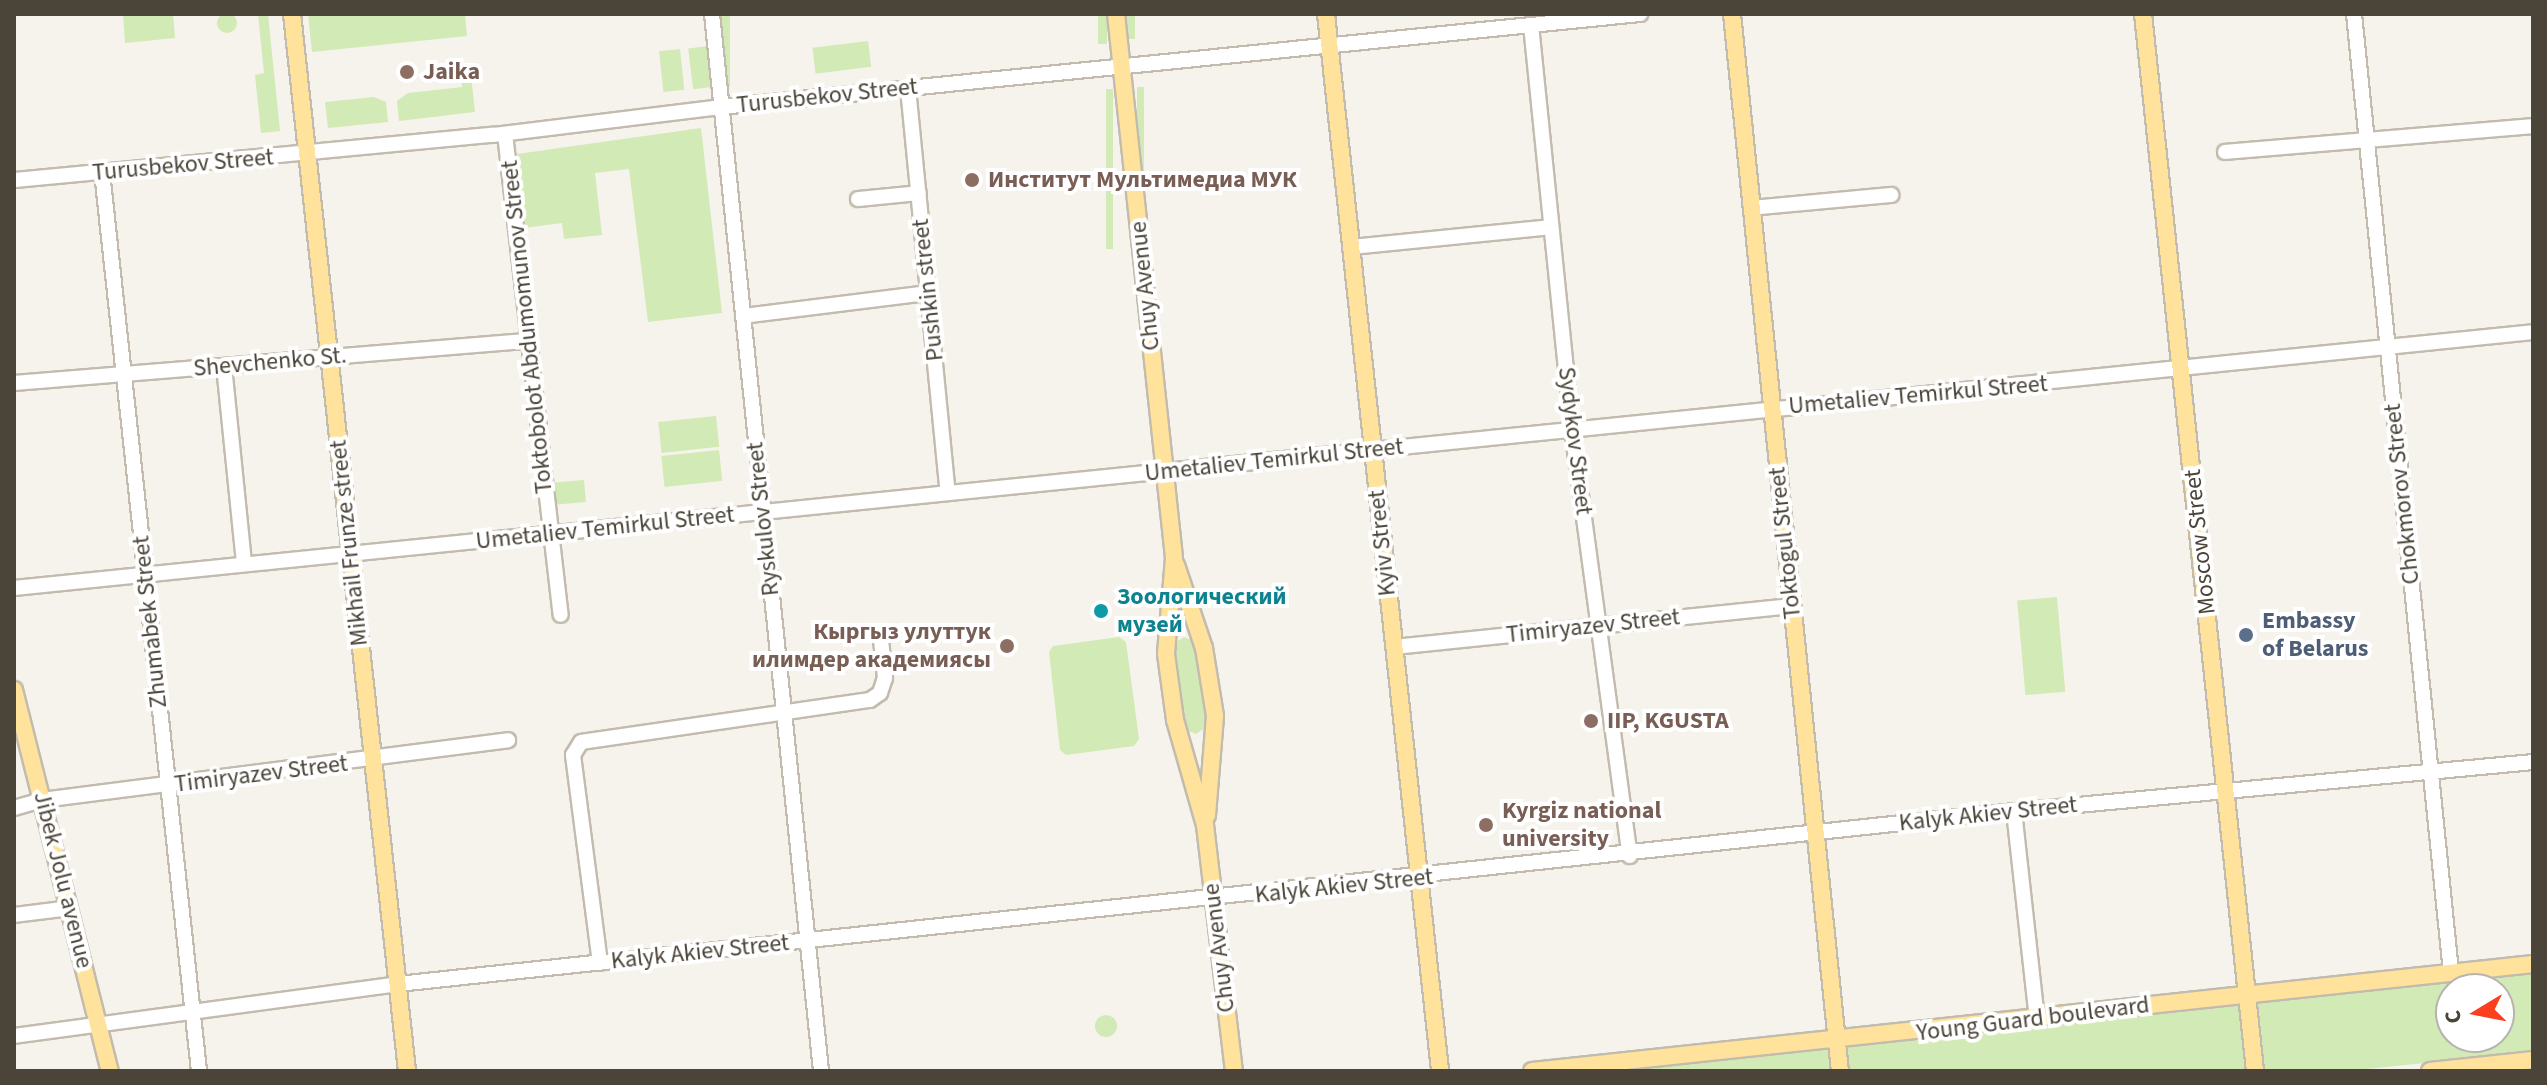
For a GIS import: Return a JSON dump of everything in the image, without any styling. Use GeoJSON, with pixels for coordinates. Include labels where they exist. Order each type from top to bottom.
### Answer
{"type":"FeatureCollection","features":[{"type":"Feature","properties":{"kind":"main road","name":"Mikhail Frunze street"},"geometry":{"type":"LineString","coordinates":[[292,14],[407,1071]]}},
{"type":"Feature","properties":{"kind":"main road","name":"Chuy Avenue"},"geometry":{"type":"LineString","coordinates":[[1116,14],[1174,558],[1168,669],[1181,746],[1205,825],[1234,1071]]}},
{"type":"Feature","properties":{"kind":"main road","name":"Kyiv Street"},"geometry":{"type":"LineString","coordinates":[[1326,14],[1440,1071]]}},
{"type":"Feature","properties":{"kind":"main road","name":"Toktogul Street"},"geometry":{"type":"LineString","coordinates":[[1732,14],[1840,1071]]}},
{"type":"Feature","properties":{"kind":"main road","name":"Moscow Street"},"geometry":{"type":"LineString","coordinates":[[2143,14],[2228,793],[2255,1071]]}},
{"type":"Feature","properties":{"kind":"main road","name":"Chuy Avenue"},"geometry":{"type":"LineString","coordinates":[[1174,558],[1204,648],[1215,716],[1205,825]]}},
{"type":"Feature","properties":{"kind":"main road","name":"Jibek Jolu avenue"},"geometry":{"type":"LineString","coordinates":[[15,696],[110,1071]]}},
{"type":"Feature","properties":{"kind":"main road","name":"Young Guard boulevard"},"geometry":{"type":"LineString","coordinates":[[2451,973],[2533,964]]}},
{"type":"Feature","properties":{"kind":"main road","name":"Young Guard boulevard"},"geometry":{"type":"LineString","coordinates":[[1532,1071],[1837,1041],[2435,975]]}},
{"type":"Feature","properties":{"kind":"main road"},"geometry":{"type":"LineString","coordinates":[[2430,1071],[2533,1060]]}},
{"type":"Feature","properties":{"kind":"street","name":"Ryskulov Street"},"geometry":{"type":"LineString","coordinates":[[712,14],[821,1071]]}},
{"type":"Feature","properties":{"kind":"street","name":"Turusbekov Street"},"geometry":{"type":"LineString","coordinates":[[14,180],[505,134],[721,107],[1640,14]]}},
{"type":"Feature","properties":{"kind":"street","name":"Chokmorov Street"},"geometry":{"type":"LineString","coordinates":[[2354,14],[2451,973]]}},
{"type":"Feature","properties":{"kind":"street","name":"Sydykov Street"},"geometry":{"type":"LineString","coordinates":[[1531,25],[1572,429],[1630,856]]}},
{"type":"Feature","properties":{"kind":"street","name":"Pushkin street"},"geometry":{"type":"LineString","coordinates":[[908,88],[948,493]]}},
{"type":"Feature","properties":{"kind":"street"},"geometry":{"type":"LineString","coordinates":[[2225,152],[2533,126]]}},
{"type":"Feature","properties":{"kind":"street","name":"Toktobolot Abdumomunov Street"},"geometry":{"type":"LineString","coordinates":[[505,134],[526,341],[561,615]]}},
{"type":"Feature","properties":{"kind":"street","name":"Zhumabek Street"},"geometry":{"type":"LineString","coordinates":[[102,172],[199,1071]]}},
{"type":"Feature","properties":{"kind":"street"},"geometry":{"type":"LineString","coordinates":[[858,199],[919,193]]}},
{"type":"Feature","properties":{"kind":"street"},"geometry":{"type":"LineString","coordinates":[[1751,208],[1891,195]]}},
{"type":"Feature","properties":{"kind":"street"},"geometry":{"type":"LineString","coordinates":[[1351,247],[1550,227]]}},
{"type":"Feature","properties":{"kind":"street"},"geometry":{"type":"LineString","coordinates":[[743,316],[928,293]]}},
{"type":"Feature","properties":{"kind":"street","name":"Umetaliev Temirkul Street"},"geometry":{"type":"LineString","coordinates":[[14,588],[2533,332]]}},
{"type":"Feature","properties":{"kind":"street","name":"Shevchenko St."},"geometry":{"type":"LineString","coordinates":[[14,383],[526,341]]}},
{"type":"Feature","properties":{"kind":"street"},"geometry":{"type":"LineString","coordinates":[[224,366],[244,563]]}},
{"type":"Feature","properties":{"kind":"street","name":"Timiryazev Street"},"geometry":{"type":"LineString","coordinates":[[1394,647],[1792,606]]}},
{"type":"Feature","properties":{"kind":"street"},"geometry":{"type":"LineString","coordinates":[[600,963],[573,755],[581,742],[870,700],[880,693],[885,678],[881,640]]}},
{"type":"Feature","properties":{"kind":"street","name":"Timiryazev Street"},"geometry":{"type":"LineString","coordinates":[[14,808],[42,800],[508,740]]}},
{"type":"Feature","properties":{"kind":"street","name":"Kalyk Akiev Street"},"geometry":{"type":"LineString","coordinates":[[14,1036],[398,984],[1630,856],[2014,811],[2533,762]]}},
{"type":"Feature","properties":{"kind":"street"},"geometry":{"type":"LineString","coordinates":[[2014,811],[2037,1018]]}},
{"type":"Feature","properties":{"kind":"street"},"geometry":{"type":"LineString","coordinates":[[14,915],[70,908]]}},
{"type":"Feature","properties":{"kind":"green space"},"geometry":{"type":"Polygon","coordinates":[[[223,13],[231,13],[237,23],[231,33],[223,33],[217,27],[217,19],[223,13]]]}},
{"type":"Feature","properties":{"kind":"green space"},"geometry":{"type":"Polygon","coordinates":[[[123,14],[173,14],[175,38],[125,43],[123,14]]]}},
{"type":"Feature","properties":{"kind":"green space"},"geometry":{"type":"Polygon","coordinates":[[[258,14],[268,14],[280,131],[261,133],[255,75],[264,73],[258,14]]]}},
{"type":"Feature","properties":{"kind":"green space"},"geometry":{"type":"Polygon","coordinates":[[[308,14],[465,14],[467,36],[312,52],[308,14]]]}},
{"type":"Feature","properties":{"kind":"green space"},"geometry":{"type":"Polygon","coordinates":[[[718,14],[730,14],[730,86],[718,86],[718,14]]]}},
{"type":"Feature","properties":{"kind":"green space"},"geometry":{"type":"Polygon","coordinates":[[[1098,14],[1107,14],[1107,44],[1098,44],[1098,14]]]}},
{"type":"Feature","properties":{"kind":"green space"},"geometry":{"type":"Polygon","coordinates":[[[1124,14],[1135,14],[1135,39],[1124,39],[1124,14]]]}},
{"type":"Feature","properties":{"kind":"green space"},"geometry":{"type":"Polygon","coordinates":[[[868,41],[871,67],[816,74],[812,48],[868,41]]]}},
{"type":"Feature","properties":{"kind":"green space"},"geometry":{"type":"Polygon","coordinates":[[[709,46],[714,87],[693,89],[688,49],[709,46]]]}},
{"type":"Feature","properties":{"kind":"green space"},"geometry":{"type":"Polygon","coordinates":[[[680,49],[684,90],[663,92],[659,51],[680,49]]]}},
{"type":"Feature","properties":{"kind":"green space"},"geometry":{"type":"Polygon","coordinates":[[[470,66],[475,112],[399,121],[397,101],[408,93],[462,87],[460,67],[470,66]]]}},
{"type":"Feature","properties":{"kind":"green space"},"geometry":{"type":"Polygon","coordinates":[[[1137,87],[1144,87],[1144,177],[1137,177],[1137,87]]]}},
{"type":"Feature","properties":{"kind":"green space"},"geometry":{"type":"Polygon","coordinates":[[[1106,89],[1113,89],[1113,249],[1106,249],[1106,89]]]}},
{"type":"Feature","properties":{"kind":"green space"},"geometry":{"type":"Polygon","coordinates":[[[374,97],[386,102],[388,122],[328,128],[325,102],[374,97]]]}},
{"type":"Feature","properties":{"kind":"green space"},"geometry":{"type":"Polygon","coordinates":[[[701,128],[722,313],[648,322],[629,169],[595,173],[602,235],[564,239],[562,223],[517,229],[510,155],[701,128]]]}},
{"type":"Feature","properties":{"kind":"green space"},"geometry":{"type":"Polygon","coordinates":[[[716,416],[719,447],[662,453],[658,422],[716,416]]]}},
{"type":"Feature","properties":{"kind":"green space"},"geometry":{"type":"Polygon","coordinates":[[[719,450],[722,481],[665,487],[661,456],[719,450]]]}},
{"type":"Feature","properties":{"kind":"green space"},"geometry":{"type":"Polygon","coordinates":[[[584,480],[586,502],[554,505],[552,483],[584,480]]]}},
{"type":"Feature","properties":{"kind":"green space"},"geometry":{"type":"Polygon","coordinates":[[[2057,597],[2065,692],[2025,695],[2017,600],[2057,597]]]}},
{"type":"Feature","properties":{"kind":"green space"},"geometry":{"type":"Polygon","coordinates":[[[1119,637],[1126,642],[1139,739],[1134,746],[1066,755],[1060,750],[1049,652],[1053,646],[1119,637]]]}},
{"type":"Feature","properties":{"kind":"green space"},"geometry":{"type":"Polygon","coordinates":[[[1184,637],[1196,642],[1208,726],[1196,734],[1183,729],[1172,645],[1184,637]]]}},
{"type":"Feature","properties":{"kind":"green space"},"geometry":{"type":"Polygon","coordinates":[[[2533,972],[2533,1052],[2347,1071],[2264,1071],[2257,1001],[2435,982],[2435,1053],[2515,1053],[2515,974],[2533,972]]]}},
{"type":"Feature","properties":{"kind":"green space"},"geometry":{"type":"Polygon","coordinates":[[[2238,1003],[2245,1071],[1849,1071],[1846,1044],[2238,1003]]]}},
{"type":"Feature","properties":{"kind":"green space"},"geometry":{"type":"Polygon","coordinates":[[[1106,1015],[1114,1018],[1117,1026],[1114,1034],[1106,1037],[1098,1034],[1095,1026],[1098,1018],[1106,1015]]]}},
{"type":"Feature","properties":{"kind":"green space"},"geometry":{"type":"Polygon","coordinates":[[[1828,1046],[1831,1071],[1590,1071],[1828,1046]]]}},
{"type":"Feature","properties":{"kind":"place","name":"Jaika"},"geometry":{"type":"Point","coordinates":[407,72]}},
{"type":"Feature","properties":{"kind":"place","name":"Институт Мультимедиа МУК"},"geometry":{"type":"Point","coordinates":[972,180]}},
{"type":"Feature","properties":{"kind":"place","name":"Зоологический музей"},"geometry":{"type":"Point","coordinates":[1101,611]}},
{"type":"Feature","properties":{"kind":"place","name":"Embassy of Belarus"},"geometry":{"type":"Point","coordinates":[2246,635]}},
{"type":"Feature","properties":{"kind":"place","name":"Кыргыз улуттук илимдер академиясы"},"geometry":{"type":"Point","coordinates":[1007,646]}},
{"type":"Feature","properties":{"kind":"place","name":"IIP, KGUSTA"},"geometry":{"type":"Point","coordinates":[1591,721]}},
{"type":"Feature","properties":{"kind":"place","name":"Kyrgiz national university"},"geometry":{"type":"Point","coordinates":[1486,825]}}]}
